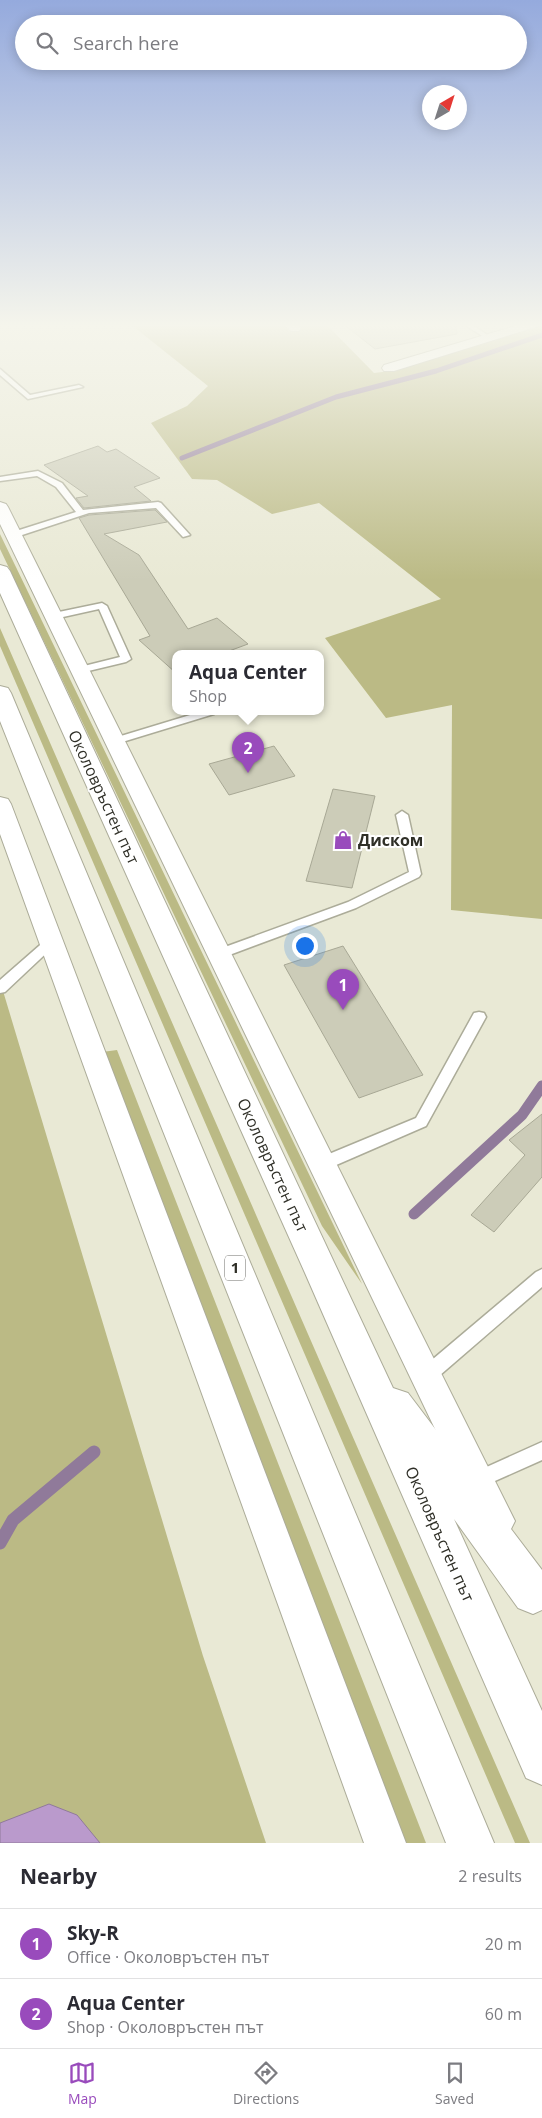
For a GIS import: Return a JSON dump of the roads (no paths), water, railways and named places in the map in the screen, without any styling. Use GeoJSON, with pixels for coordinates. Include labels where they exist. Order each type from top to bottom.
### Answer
{"type":"FeatureCollection","features":[{"type":"Feature","properties":{"kind":"highway","name":"Околовръстен път"},"geometry":{"type":"LineString","coordinates":[[0,571],[364,1363],[542,1762]]}},
{"type":"Feature","properties":{"kind":"highway","name":"1"},"geometry":{"type":"LineString","coordinates":[[0,693],[470,1843]]}},
{"type":"Feature","properties":{"kind":"highway"},"geometry":{"type":"LineString","coordinates":[[364,1363],[537,1602]]}},
{"type":"Feature","properties":{"kind":"street"},"geometry":{"type":"LineString","coordinates":[[0,507],[537,1602]]}},
{"type":"Feature","properties":{"kind":"street"},"geometry":{"type":"LineString","coordinates":[[0,804],[385,1843]]}},
{"type":"Feature","properties":{"kind":"lane"},"geometry":{"type":"LineString","coordinates":[[0,479],[38,473],[59,484],[82,513]]}},
{"type":"Feature","properties":{"kind":"lane"},"geometry":{"type":"LineString","coordinates":[[13,535],[82,513],[158,505],[186,535]]}},
{"type":"Feature","properties":{"kind":"lane"},"geometry":{"type":"LineString","coordinates":[[54,616],[102,606],[126,659],[80,670]]}},
{"type":"Feature","properties":{"kind":"lane"},"geometry":{"type":"LineString","coordinates":[[115,741],[200,715]]}},
{"type":"Feature","properties":{"kind":"lane"},"geometry":{"type":"LineString","coordinates":[[219,954],[352,905],[415,874],[402,814]]}},
{"type":"Feature","properties":{"kind":"lane"},"geometry":{"type":"LineString","coordinates":[[0,988],[51,942]]}},
{"type":"Feature","properties":{"kind":"lane"},"geometry":{"type":"LineString","coordinates":[[322,1164],[421,1122],[478,1017]]}},
{"type":"Feature","properties":{"kind":"lane"},"geometry":{"type":"LineString","coordinates":[[426,1376],[542,1277]]}},
{"type":"Feature","properties":{"kind":"lane"},"geometry":{"type":"LineString","coordinates":[[477,1480],[542,1452]]}},
{"type":"Feature","properties":{"kind":"waterway"},"geometry":{"type":"LineString","coordinates":[[182,458],[306,409]]}},
{"type":"Feature","properties":{"kind":"waterway"},"geometry":{"type":"LineString","coordinates":[[414,1214],[522,1115],[542,1086]]}},
{"type":"Feature","properties":{"kind":"waterway"},"geometry":{"type":"LineString","coordinates":[[0,1543],[13,1520],[94,1452]]}},
{"type":"Feature","properties":{"kind":"place","name":"Aqua Center"},"geometry":{"type":"Point","coordinates":[248,773]}},
{"type":"Feature","properties":{"kind":"place","name":"Диском"},"geometry":{"type":"Point","coordinates":[343,840]}},
{"type":"Feature","properties":{"kind":"place","name":"Sky-R"},"geometry":{"type":"Point","coordinates":[343,1010]}}]}
